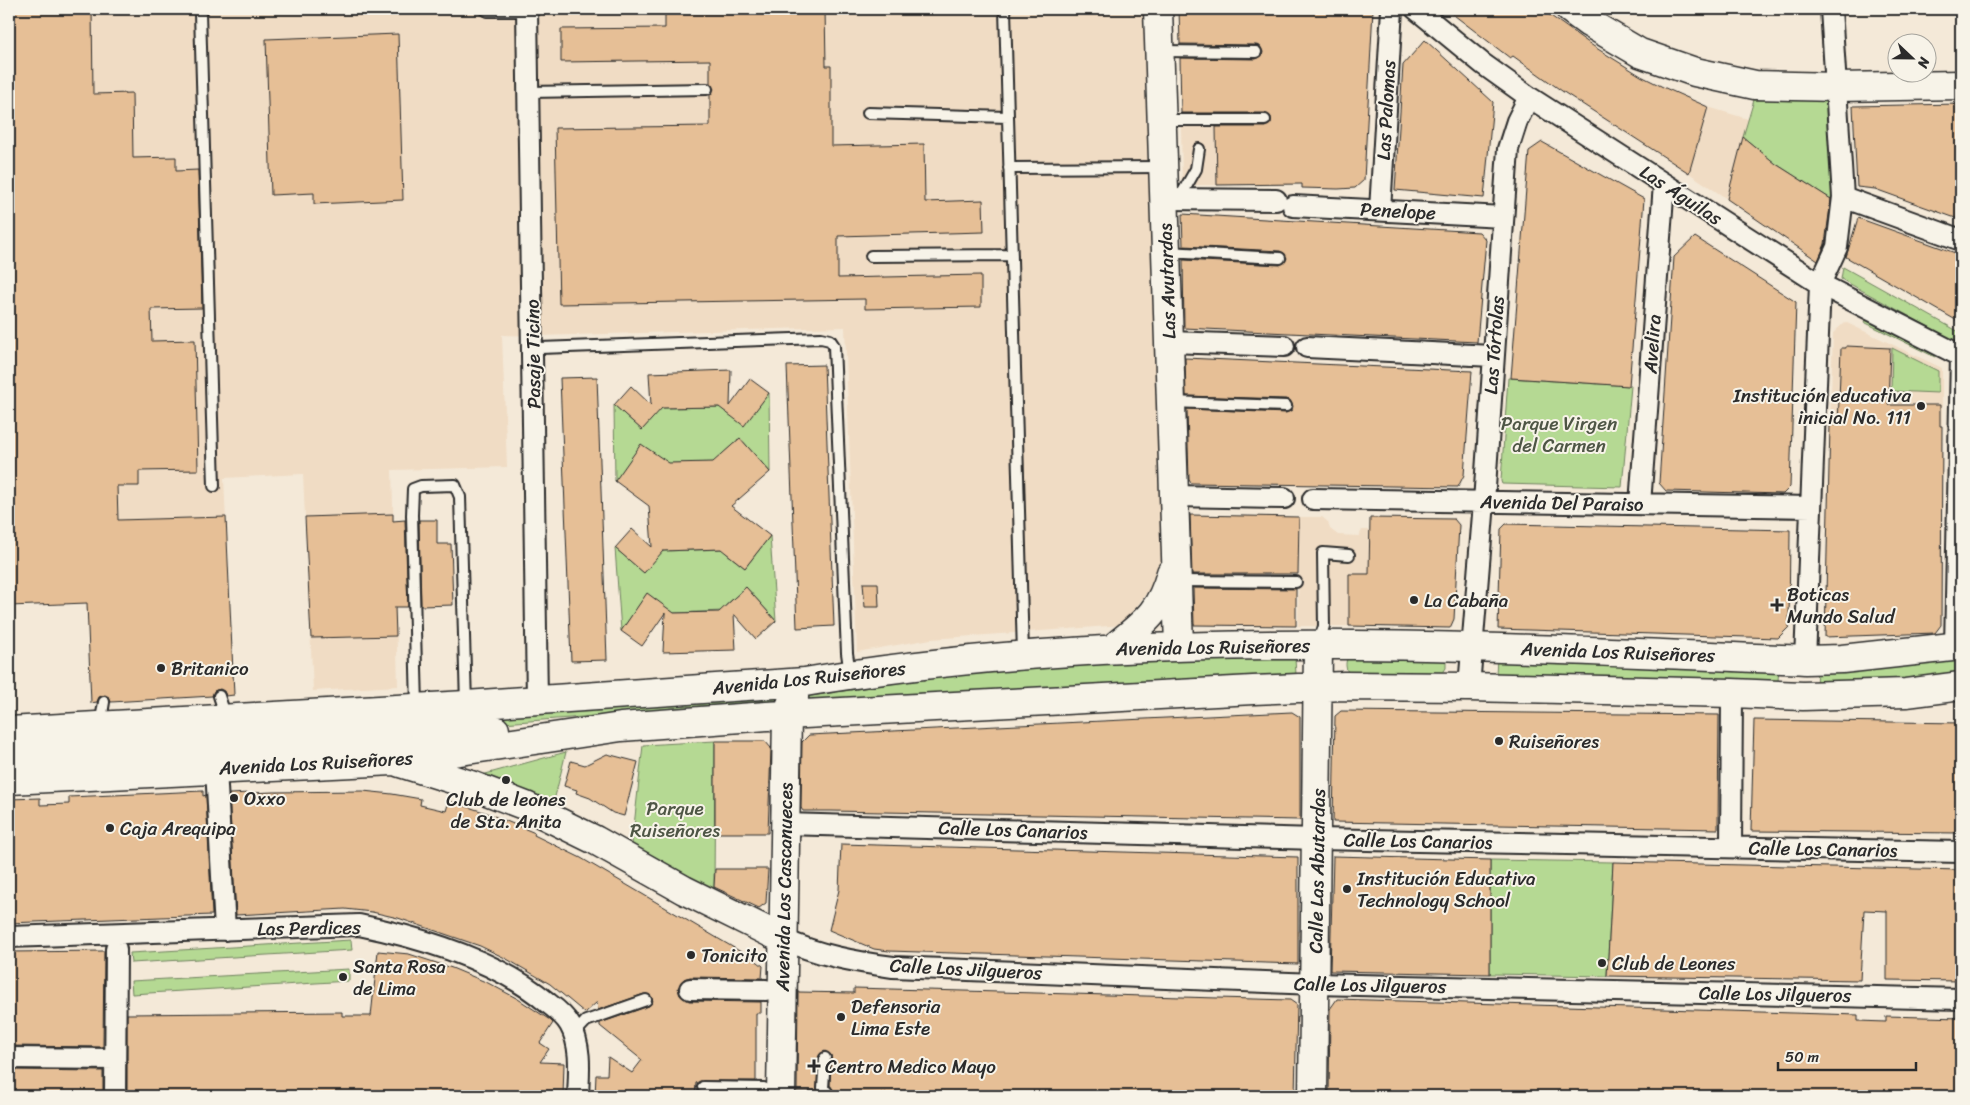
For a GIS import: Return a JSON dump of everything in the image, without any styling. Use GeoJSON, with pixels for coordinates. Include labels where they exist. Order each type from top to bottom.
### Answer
{"type":"FeatureCollection","features":[{"type":"Feature","properties":{"kind":"main road","name":"Las Avutardas"},"geometry":{"type":"LineString","coordinates":[[1158,9],[1163,168],[1171,199],[1166,252],[1179,646]]}},
{"type":"Feature","properties":{"kind":"main road"},"geometry":{"type":"LineString","coordinates":[[1570,9],[1589,23],[1640,53],[1695,72],[1754,86],[1961,85]]}},
{"type":"Feature","properties":{"kind":"main road","name":"Las Avutardas"},"geometry":{"type":"LineString","coordinates":[[1112,649],[1146,620],[1159,605],[1168,583],[1175,554]]}},
{"type":"Feature","properties":{"kind":"main road","name":"Avenida Los Ruiseñores"},"geometry":{"type":"LineString","coordinates":[[9,731],[102,714],[223,707],[417,707],[537,700],[805,682],[850,674],[1023,655],[1179,646],[1472,647],[1805,660],[1842,659],[1958,647]]}},
{"type":"Feature","properties":{"kind":"main road","name":"Calle Las Abutardas"},"geometry":{"type":"LineString","coordinates":[[1313,1096],[1318,646]]}},
{"type":"Feature","properties":{"kind":"main road","name":"Avenida Los Cascanueces"},"geometry":{"type":"LineString","coordinates":[[772,1092],[783,939],[787,714],[792,700],[805,682]]}},
{"type":"Feature","properties":{"kind":"main road","name":"Avenida Los Ruiseñores"},"geometry":{"type":"LineString","coordinates":[[9,780],[393,761],[621,727],[787,714],[1318,687],[1469,687],[1803,696],[1906,693],[1961,686]]}},
{"type":"Feature","properties":{"kind":"main road","name":"Avenida Los Ruiseñores"},"geometry":{"type":"LineString","coordinates":[[301,740],[466,704]]}},
{"type":"Feature","properties":{"kind":"main road","name":"Avenida Los Ruiseñores"},"geometry":{"type":"LineString","coordinates":[[9,756],[569,726],[621,727]]}},
{"type":"Feature","properties":{"kind":"main road"},"geometry":{"type":"LineString","coordinates":[[393,761],[471,785],[526,806],[595,840],[684,890],[783,939]]}},
{"type":"Feature","properties":{"kind":"street","name":"Las Palomas"},"geometry":{"type":"LineString","coordinates":[[1380,210],[1392,9]]}},
{"type":"Feature","properties":{"kind":"street","name":"Las Águilas"},"geometry":{"type":"LineString","coordinates":[[1416,9],[1484,64],[1529,96],[1820,284],[1961,355]]}},
{"type":"Feature","properties":{"kind":"street"},"geometry":{"type":"LineString","coordinates":[[1805,660],[1820,284],[1837,247],[1843,197],[1832,9]]}},
{"type":"Feature","properties":{"kind":"street","name":"Pasaje Ticino"},"geometry":{"type":"LineString","coordinates":[[528,10],[537,700]]}},
{"type":"Feature","properties":{"kind":"street","name":"Las Tórtolas"},"geometry":{"type":"LineString","coordinates":[[1469,687],[1484,502],[1508,149],[1517,121],[1529,96]]}},
{"type":"Feature","properties":{"kind":"street","name":"Avelira"},"geometry":{"type":"LineString","coordinates":[[1640,504],[1664,184]]}},
{"type":"Feature","properties":{"kind":"street"},"geometry":{"type":"LineString","coordinates":[[1843,197],[1961,240]]}},
{"type":"Feature","properties":{"kind":"street","name":"Penelope"},"geometry":{"type":"LineString","coordinates":[[1171,199],[1284,203],[1503,217]]}},
{"type":"Feature","properties":{"kind":"street"},"geometry":{"type":"LineString","coordinates":[[1168,342],[1284,346]]}},
{"type":"Feature","properties":{"kind":"street"},"geometry":{"type":"LineString","coordinates":[[1307,347],[1493,356]]}},
{"type":"Feature","properties":{"kind":"street"},"geometry":{"type":"LineString","coordinates":[[1958,647],[1961,355]]}},
{"type":"Feature","properties":{"kind":"street"},"geometry":{"type":"LineString","coordinates":[[1173,496],[1284,498]]}},
{"type":"Feature","properties":{"kind":"street","name":"Avenida Del Paraiso"},"geometry":{"type":"LineString","coordinates":[[1313,499],[1811,507]]}},
{"type":"Feature","properties":{"kind":"street"},"geometry":{"type":"LineString","coordinates":[[1731,847],[1732,693]]}},
{"type":"Feature","properties":{"kind":"street"},"geometry":{"type":"LineString","coordinates":[[216,769],[225,930]]}},
{"type":"Feature","properties":{"kind":"street","name":"Calle Los Canarios"},"geometry":{"type":"LineString","coordinates":[[785,824],[1317,839],[1961,852]]}},
{"type":"Feature","properties":{"kind":"street","name":"Las Perdices"},"geometry":{"type":"LineString","coordinates":[[9,937],[359,925],[414,938],[487,966],[527,987],[562,1015],[570,1024],[578,1048],[578,1096]]}},
{"type":"Feature","properties":{"kind":"street","name":"Calle Los Jilgueros"},"geometry":{"type":"LineString","coordinates":[[783,939],[796,945],[863,963],[893,967],[1315,984],[1961,999]]}},
{"type":"Feature","properties":{"kind":"street"},"geometry":{"type":"LineString","coordinates":[[115,1096],[116,949]]}},
{"type":"Feature","properties":{"kind":"street"},"geometry":{"type":"LineString","coordinates":[[690,989],[766,990]]}},
{"type":"Feature","properties":{"kind":"street"},"geometry":{"type":"LineString","coordinates":[[9,1058],[115,1059]]}},
{"type":"Feature","properties":{"kind":"lane"},"geometry":{"type":"LineString","coordinates":[[202,9],[200,13],[214,486]]}},
{"type":"Feature","properties":{"kind":"lane"},"geometry":{"type":"LineString","coordinates":[[484,9],[488,11],[528,10]]}},
{"type":"Feature","properties":{"kind":"lane"},"geometry":{"type":"LineString","coordinates":[[1005,9],[1023,655]]}},
{"type":"Feature","properties":{"kind":"lane"},"geometry":{"type":"LineString","coordinates":[[1159,50],[1256,52]]}},
{"type":"Feature","properties":{"kind":"lane"},"geometry":{"type":"LineString","coordinates":[[529,92],[707,89]]}},
{"type":"Feature","properties":{"kind":"lane"},"geometry":{"type":"LineString","coordinates":[[868,114],[1008,116]]}},
{"type":"Feature","properties":{"kind":"lane"},"geometry":{"type":"LineString","coordinates":[[1161,120],[1265,120]]}},
{"type":"Feature","properties":{"kind":"lane"},"geometry":{"type":"LineString","coordinates":[[1171,199],[1196,169],[1199,149]]}},
{"type":"Feature","properties":{"kind":"lane"},"geometry":{"type":"LineString","coordinates":[[1009,168],[1163,168]]}},
{"type":"Feature","properties":{"kind":"lane"},"geometry":{"type":"LineString","coordinates":[[1166,252],[1280,258]]}},
{"type":"Feature","properties":{"kind":"lane"},"geometry":{"type":"LineString","coordinates":[[871,256],[1012,255]]}},
{"type":"Feature","properties":{"kind":"lane"},"geometry":{"type":"LineString","coordinates":[[533,352],[540,348],[812,338],[830,340],[834,346],[846,653],[850,674]]}},
{"type":"Feature","properties":{"kind":"lane"},"geometry":{"type":"LineString","coordinates":[[1170,402],[1286,406]]}},
{"type":"Feature","properties":{"kind":"lane"},"geometry":{"type":"LineString","coordinates":[[417,707],[412,515],[414,489],[421,486],[455,486],[460,497],[466,704]]}},
{"type":"Feature","properties":{"kind":"lane"},"geometry":{"type":"LineString","coordinates":[[1318,646],[1324,626],[1323,554],[1348,555]]}},
{"type":"Feature","properties":{"kind":"lane"},"geometry":{"type":"LineString","coordinates":[[1176,581],[1296,582]]}},
{"type":"Feature","properties":{"kind":"lane"},"geometry":{"type":"LineString","coordinates":[[574,1034],[586,1021],[646,1000]]}},
{"type":"Feature","properties":{"kind":"lane"},"geometry":{"type":"LineString","coordinates":[[825,1058],[823,1088],[827,1092],[827,1096]]}},
{"type":"Feature","properties":{"kind":"lane"},"geometry":{"type":"LineString","coordinates":[[702,1087],[772,1092]]}},
{"type":"Feature","properties":{"kind":"shaded area"},"geometry":{"type":"Polygon","coordinates":[[[9,9],[1145,9],[1165,549],[1153,584],[1123,625],[931,639],[857,652],[845,327],[539,336],[502,335],[507,467],[392,470],[398,686],[313,691],[303,474],[224,478],[231,633],[88,640],[86,603],[9,606],[9,9]]]}},
{"type":"Feature","properties":{"kind":"shaded area"},"geometry":{"type":"Polygon","coordinates":[[[1708,107],[1748,119],[1727,199],[1689,173],[1708,107]]]}},
{"type":"Feature","properties":{"kind":"shaded area"},"geometry":{"type":"Polygon","coordinates":[[[1181,124],[1216,124],[1217,185],[1182,185],[1181,124]]]}},
{"type":"Feature","properties":{"kind":"shaded area"},"geometry":{"type":"Polygon","coordinates":[[[1845,322],[1942,368],[1942,426],[1830,425],[1833,333],[1845,322]]]}},
{"type":"Feature","properties":{"kind":"shaded area"},"geometry":{"type":"Polygon","coordinates":[[[1299,517],[1322,517],[1328,522],[1330,529],[1338,535],[1359,536],[1362,530],[1370,530],[1369,574],[1349,574],[1349,626],[1298,626],[1299,517]]]}},
{"type":"Feature","properties":{"kind":"green space"},"geometry":{"type":"Polygon","coordinates":[[[1821,99],[1826,102],[1833,190],[1831,199],[1776,164],[1743,137],[1754,100],[1821,99]]]}},
{"type":"Feature","properties":{"kind":"green space"},"geometry":{"type":"Polygon","coordinates":[[[1843,267],[1961,333],[1961,342],[1949,338],[1841,279],[1843,267]]]}},
{"type":"Feature","properties":{"kind":"green space"},"geometry":{"type":"Polygon","coordinates":[[[1866,318],[1937,352],[1935,357],[1864,322],[1866,318]]]}},
{"type":"Feature","properties":{"kind":"green space"},"geometry":{"type":"Polygon","coordinates":[[[1892,348],[1938,371],[1938,393],[1891,391],[1892,348]]]}},
{"type":"Feature","properties":{"kind":"green space","name":"Parque Virgen del Carmen"},"geometry":{"type":"Polygon","coordinates":[[[1508,378],[1631,386],[1622,487],[1502,484],[1508,378]]]}},
{"type":"Feature","properties":{"kind":"green space"},"geometry":{"type":"Polygon","coordinates":[[[769,393],[770,472],[740,438],[720,456],[717,462],[615,481],[614,405],[642,430],[661,408],[723,407],[726,412],[769,393]]]}},
{"type":"Feature","properties":{"kind":"green space"},"geometry":{"type":"Polygon","coordinates":[[[770,536],[776,621],[746,587],[726,605],[723,611],[674,613],[647,594],[621,631],[615,548],[644,573],[662,551],[726,549],[727,554],[745,568],[770,536]]]}},
{"type":"Feature","properties":{"kind":"green space"},"geometry":{"type":"Polygon","coordinates":[[[1291,654],[1295,658],[1296,675],[798,701],[804,697],[956,674],[1108,662],[1291,654]]]}},
{"type":"Feature","properties":{"kind":"green space"},"geometry":{"type":"Polygon","coordinates":[[[1349,655],[1442,656],[1446,661],[1446,668],[1442,674],[1349,674],[1346,664],[1349,655]]]}},
{"type":"Feature","properties":{"kind":"green space"},"geometry":{"type":"Polygon","coordinates":[[[1961,656],[1961,673],[1914,681],[1816,686],[1817,669],[1961,656]]]}},
{"type":"Feature","properties":{"kind":"green space"},"geometry":{"type":"Polygon","coordinates":[[[1497,657],[1779,666],[1778,681],[1496,675],[1497,657]]]}},
{"type":"Feature","properties":{"kind":"green space"},"geometry":{"type":"Polygon","coordinates":[[[791,690],[783,702],[396,731],[529,711],[791,690]]]}},
{"type":"Feature","properties":{"kind":"green space","name":"Parque Ruiseñores"},"geometry":{"type":"Polygon","coordinates":[[[715,741],[714,890],[632,844],[643,745],[715,741]]]}},
{"type":"Feature","properties":{"kind":"green space"},"geometry":{"type":"Polygon","coordinates":[[[566,752],[553,805],[482,775],[566,752]]]}},
{"type":"Feature","properties":{"kind":"green space"},"geometry":{"type":"Polygon","coordinates":[[[1490,860],[1613,862],[1607,976],[1490,974],[1490,860]]]}},
{"type":"Feature","properties":{"kind":"green space"},"geometry":{"type":"Polygon","coordinates":[[[351,940],[352,950],[131,963],[130,953],[351,940]]]}},
{"type":"Feature","properties":{"kind":"green space"},"geometry":{"type":"Polygon","coordinates":[[[349,969],[349,981],[132,994],[131,981],[349,969]]]}},
{"type":"Feature","properties":{"kind":"building"},"geometry":{"type":"Polygon","coordinates":[[[9,9],[92,9],[93,94],[132,93],[133,158],[176,157],[176,171],[198,170],[202,308],[151,309],[152,341],[195,340],[198,470],[139,471],[139,486],[117,486],[118,520],[226,517],[234,695],[226,696],[224,691],[220,689],[214,691],[212,696],[111,702],[109,697],[105,695],[99,697],[97,702],[91,703],[87,603],[9,606],[9,9]]]}},
{"type":"Feature","properties":{"kind":"building"},"geometry":{"type":"Polygon","coordinates":[[[665,9],[825,9],[826,66],[831,66],[831,146],[924,144],[925,202],[983,200],[984,232],[838,236],[838,278],[981,275],[981,307],[865,309],[865,299],[559,304],[555,128],[710,126],[710,95],[714,89],[710,83],[710,60],[561,62],[561,29],[665,28],[665,9]]]}},
{"type":"Feature","properties":{"kind":"building"},"geometry":{"type":"Polygon","coordinates":[[[1179,9],[1373,9],[1364,180],[1355,188],[1338,189],[1302,188],[1302,184],[1217,185],[1216,127],[1265,127],[1271,123],[1271,117],[1265,113],[1181,113],[1180,58],[1256,59],[1262,56],[1263,52],[1260,46],[1256,45],[1180,44],[1179,9]]]}},
{"type":"Feature","properties":{"kind":"building"},"geometry":{"type":"Polygon","coordinates":[[[1446,9],[1541,9],[1593,46],[1641,76],[1708,107],[1689,173],[1562,91],[1513,56],[1510,58],[1446,9]]]}},
{"type":"Feature","properties":{"kind":"building"},"geometry":{"type":"Polygon","coordinates":[[[398,34],[403,200],[314,204],[314,193],[271,195],[266,39],[398,34]]]}},
{"type":"Feature","properties":{"kind":"building"},"geometry":{"type":"Polygon","coordinates":[[[1425,40],[1493,102],[1484,198],[1395,190],[1403,65],[1425,40]]]}},
{"type":"Feature","properties":{"kind":"building"},"geometry":{"type":"Polygon","coordinates":[[[1961,104],[1961,220],[1875,189],[1857,187],[1853,106],[1961,104]]]}},
{"type":"Feature","properties":{"kind":"building"},"geometry":{"type":"Polygon","coordinates":[[[1743,137],[1776,164],[1831,199],[1825,244],[1818,261],[1727,199],[1743,137]]]}},
{"type":"Feature","properties":{"kind":"building"},"geometry":{"type":"Polygon","coordinates":[[[1542,142],[1644,199],[1629,386],[1511,378],[1529,151],[1542,142]]]}},
{"type":"Feature","properties":{"kind":"building"},"geometry":{"type":"Polygon","coordinates":[[[1182,214],[1479,232],[1486,240],[1477,342],[1184,328],[1183,260],[1280,265],[1287,258],[1280,251],[1183,246],[1182,214]]]}},
{"type":"Feature","properties":{"kind":"building"},"geometry":{"type":"Polygon","coordinates":[[[1858,218],[1961,255],[1961,323],[1846,257],[1858,218]]]}},
{"type":"Feature","properties":{"kind":"building"},"geometry":{"type":"Polygon","coordinates":[[[1695,237],[1796,302],[1790,487],[1783,494],[1666,491],[1659,483],[1674,257],[1695,237]]]}},
{"type":"Feature","properties":{"kind":"building"},"geometry":{"type":"Polygon","coordinates":[[[1846,346],[1890,348],[1888,405],[1940,405],[1940,426],[1942,426],[1941,625],[1935,633],[1825,637],[1830,425],[1838,425],[1841,348],[1846,348],[1846,346]]]}},
{"type":"Feature","properties":{"kind":"building"},"geometry":{"type":"Polygon","coordinates":[[[1185,358],[1472,371],[1464,475],[1458,487],[1191,483],[1189,480],[1187,409],[1286,413],[1292,410],[1293,406],[1290,400],[1286,399],[1186,396],[1185,358]]]}},
{"type":"Feature","properties":{"kind":"building"},"geometry":{"type":"Polygon","coordinates":[[[824,365],[834,626],[797,628],[787,366],[824,365]]]}},
{"type":"Feature","properties":{"kind":"building"},"geometry":{"type":"Polygon","coordinates":[[[731,370],[730,406],[750,379],[769,393],[744,426],[719,407],[662,408],[642,430],[614,405],[631,386],[651,405],[649,373],[731,370]]]}},
{"type":"Feature","properties":{"kind":"building"},"geometry":{"type":"Polygon","coordinates":[[[597,377],[607,660],[571,661],[560,378],[597,377]]]}},
{"type":"Feature","properties":{"kind":"building"},"geometry":{"type":"Polygon","coordinates":[[[740,438],[770,472],[731,506],[770,536],[745,568],[721,549],[663,551],[644,573],[615,548],[632,529],[652,547],[649,506],[615,481],[641,444],[669,463],[713,462],[740,438]]]}},
{"type":"Feature","properties":{"kind":"building"},"geometry":{"type":"Polygon","coordinates":[[[393,514],[393,521],[405,520],[408,607],[395,607],[396,636],[311,638],[305,517],[393,514]]]}},
{"type":"Feature","properties":{"kind":"building"},"geometry":{"type":"Polygon","coordinates":[[[1190,515],[1299,517],[1298,574],[1192,574],[1190,515]]]}},
{"type":"Feature","properties":{"kind":"building"},"geometry":{"type":"Polygon","coordinates":[[[1370,518],[1454,519],[1459,525],[1454,619],[1450,628],[1349,626],[1349,574],[1369,574],[1370,518]]]}},
{"type":"Feature","properties":{"kind":"building"},"geometry":{"type":"Polygon","coordinates":[[[419,520],[437,520],[437,544],[451,544],[453,605],[421,606],[419,520]]]}},
{"type":"Feature","properties":{"kind":"building"},"geometry":{"type":"Polygon","coordinates":[[[1506,524],[1790,530],[1789,627],[1778,638],[1498,629],[1501,529],[1506,524]]]}},
{"type":"Feature","properties":{"kind":"building"},"geometry":{"type":"Polygon","coordinates":[[[863,583],[878,583],[879,607],[865,607],[863,583]]]}},
{"type":"Feature","properties":{"kind":"building"},"geometry":{"type":"Polygon","coordinates":[[[746,587],[776,621],[756,639],[734,614],[736,650],[663,652],[665,613],[642,646],[621,631],[647,593],[674,613],[719,612],[746,587]]]}},
{"type":"Feature","properties":{"kind":"building"},"geometry":{"type":"Polygon","coordinates":[[[1193,588],[1296,589],[1296,626],[1194,625],[1193,588]]]}},
{"type":"Feature","properties":{"kind":"building"},"geometry":{"type":"Polygon","coordinates":[[[1341,711],[1719,715],[1718,829],[1333,822],[1335,716],[1341,711]]]}},
{"type":"Feature","properties":{"kind":"building"},"geometry":{"type":"Polygon","coordinates":[[[1292,712],[1300,717],[1300,820],[803,811],[801,808],[802,742],[809,735],[1292,712]]]}},
{"type":"Feature","properties":{"kind":"building"},"geometry":{"type":"Polygon","coordinates":[[[1754,720],[1961,723],[1961,833],[1751,831],[1754,720]]]}},
{"type":"Feature","properties":{"kind":"building"},"geometry":{"type":"Polygon","coordinates":[[[715,741],[765,741],[771,748],[768,833],[715,833],[715,741]]]}},
{"type":"Feature","properties":{"kind":"building"},"geometry":{"type":"Polygon","coordinates":[[[607,754],[638,762],[624,816],[613,813],[590,798],[576,793],[577,790],[564,786],[571,761],[585,765],[607,754]]]}},
{"type":"Feature","properties":{"kind":"building"},"geometry":{"type":"Polygon","coordinates":[[[203,791],[203,796],[206,795],[212,915],[9,923],[9,799],[40,798],[40,805],[69,804],[69,797],[203,791]]]}},
{"type":"Feature","properties":{"kind":"building"},"geometry":{"type":"Polygon","coordinates":[[[363,791],[421,799],[420,805],[446,811],[449,801],[487,813],[535,833],[534,835],[581,858],[758,962],[763,966],[762,978],[690,977],[684,979],[678,988],[680,995],[689,1001],[761,1002],[761,1013],[756,1013],[756,1081],[700,1081],[696,1083],[695,1096],[595,1096],[596,1075],[607,1075],[608,1057],[632,1073],[642,1060],[600,1026],[600,1023],[649,1006],[653,1001],[650,995],[644,994],[598,1010],[597,1002],[585,1013],[550,984],[505,958],[480,946],[398,918],[372,912],[345,909],[236,915],[229,794],[363,791]]]}},
{"type":"Feature","properties":{"kind":"building"},"geometry":{"type":"Polygon","coordinates":[[[841,844],[1298,857],[1298,964],[874,949],[829,930],[839,890],[841,844]]]}},
{"type":"Feature","properties":{"kind":"building"},"geometry":{"type":"Polygon","coordinates":[[[1333,856],[1490,860],[1490,974],[1330,971],[1333,856]]]}},
{"type":"Feature","properties":{"kind":"building"},"geometry":{"type":"Polygon","coordinates":[[[1613,862],[1961,870],[1961,981],[1887,980],[1887,911],[1864,910],[1860,980],[1607,976],[1613,862]]]}},
{"type":"Feature","properties":{"kind":"building"},"geometry":{"type":"Polygon","coordinates":[[[715,869],[768,869],[766,903],[759,908],[714,887],[715,869]]]}},
{"type":"Feature","properties":{"kind":"building"},"geometry":{"type":"Polygon","coordinates":[[[104,951],[103,1047],[9,1046],[9,952],[104,951]]]}},
{"type":"Feature","properties":{"kind":"building"},"geometry":{"type":"Polygon","coordinates":[[[378,951],[409,954],[452,968],[488,983],[518,999],[550,1020],[553,1023],[540,1043],[549,1049],[540,1062],[564,1063],[563,1096],[127,1096],[127,1014],[342,1012],[342,1016],[371,1016],[378,951]]]}},
{"type":"Feature","properties":{"kind":"building"},"geometry":{"type":"Polygon","coordinates":[[[854,988],[1290,1000],[1297,1005],[1295,1096],[969,1096],[834,1092],[830,1085],[831,1055],[825,1051],[818,1058],[817,1091],[797,1091],[798,992],[854,993],[854,988]]]}},
{"type":"Feature","properties":{"kind":"building"},"geometry":{"type":"Polygon","coordinates":[[[1337,999],[1858,1015],[1858,1021],[1886,1022],[1886,1016],[1961,1018],[1961,1096],[1329,1096],[1330,1009],[1337,999]]]}},
{"type":"Feature","properties":{"kind":"building"},"geometry":{"type":"Polygon","coordinates":[[[9,1070],[103,1071],[103,1096],[9,1096],[9,1070]]]}},
{"type":"Feature","properties":{"kind":"place","name":"Institución educativa inicial No. 111"},"geometry":{"type":"Point","coordinates":[1921,406]}},
{"type":"Feature","properties":{"kind":"place","name":"La Cabaña"},"geometry":{"type":"Point","coordinates":[1414,600]}},
{"type":"Feature","properties":{"kind":"place","name":"Boticas Mundo Salud"},"geometry":{"type":"Point","coordinates":[1777,605]}},
{"type":"Feature","properties":{"kind":"place","name":"Britanico"},"geometry":{"type":"Point","coordinates":[161,668]}},
{"type":"Feature","properties":{"kind":"place","name":"Ruiseñores"},"geometry":{"type":"Point","coordinates":[1499,741]}},
{"type":"Feature","properties":{"kind":"place","name":"Club de leones de Sta. Anita"},"geometry":{"type":"Point","coordinates":[506,780]}},
{"type":"Feature","properties":{"kind":"place","name":"Oxxo"},"geometry":{"type":"Point","coordinates":[234,798]}},
{"type":"Feature","properties":{"kind":"place","name":"Caja Arequipa"},"geometry":{"type":"Point","coordinates":[110,828]}},
{"type":"Feature","properties":{"kind":"place","name":"Institución Educativa Technology School"},"geometry":{"type":"Point","coordinates":[1347,889]}},
{"type":"Feature","properties":{"kind":"place","name":"Tonicito"},"geometry":{"type":"Point","coordinates":[691,955]}},
{"type":"Feature","properties":{"kind":"place","name":"Club de Leones"},"geometry":{"type":"Point","coordinates":[1602,963]}},
{"type":"Feature","properties":{"kind":"place","name":"Santa Rosa de Lima"},"geometry":{"type":"Point","coordinates":[343,977]}},
{"type":"Feature","properties":{"kind":"place","name":"Defensoria Lima Este"},"geometry":{"type":"Point","coordinates":[841,1017]}},
{"type":"Feature","properties":{"kind":"place","name":"Centro Medico Mayo"},"geometry":{"type":"Point","coordinates":[814,1066]}}]}
